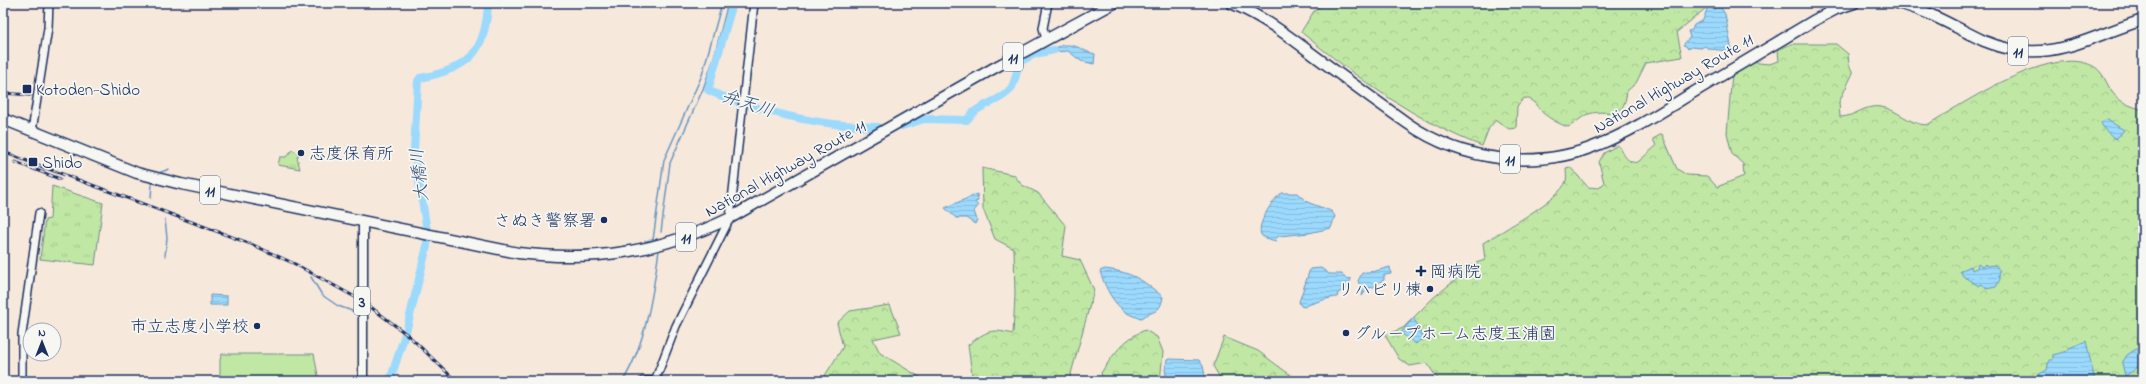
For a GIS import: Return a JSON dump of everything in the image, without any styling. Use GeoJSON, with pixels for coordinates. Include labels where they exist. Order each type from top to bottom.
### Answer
{"type":"FeatureCollection","features":[{"type":"Feature","properties":{"kind":"highway","name":"National Highway Route 11"},"geometry":{"type":"LineString","coordinates":[[3,119],[137,173],[363,222],[518,253],[583,257],[617,254],[656,246],[706,229],[730,218],[1046,39],[1114,3]]}},
{"type":"Feature","properties":{"kind":"highway","name":"National Highway Route 11"},"geometry":{"type":"LineString","coordinates":[[1231,3],[1267,21],[1377,102],[1426,135],[1445,144],[1481,156],[1528,160],[1567,155],[1600,144],[1672,105],[1813,21],[1836,9],[1854,3]]}},
{"type":"Feature","properties":{"kind":"highway","name":"11"},"geometry":{"type":"LineString","coordinates":[[1898,3],[1920,10],[1985,41],[2008,49],[2029,52],[2064,47],[2143,20]]}},
{"type":"Feature","properties":{"kind":"main road"},"geometry":{"type":"LineString","coordinates":[[32,131],[48,28],[49,3]]}},
{"type":"Feature","properties":{"kind":"main road"},"geometry":{"type":"LineString","coordinates":[[643,381],[655,381],[676,326],[730,218],[754,3]]}},
{"type":"Feature","properties":{"kind":"main road"},"geometry":{"type":"LineString","coordinates":[[1046,39],[1043,28],[1048,3]]}},
{"type":"Feature","properties":{"kind":"main road"},"geometry":{"type":"LineString","coordinates":[[22,381],[22,334],[39,213]]}},
{"type":"Feature","properties":{"kind":"main road","name":"3"},"geometry":{"type":"LineString","coordinates":[[363,222],[363,381]]}},
{"type":"Feature","properties":{"kind":"green space"},"geometry":{"type":"Polygon","coordinates":[[[1324,3],[1712,3],[1677,32],[1682,57],[1646,63],[1636,83],[1627,91],[1622,108],[1618,111],[1586,115],[1568,127],[1558,123],[1543,113],[1533,101],[1524,98],[1517,106],[1516,128],[1509,129],[1496,120],[1489,128],[1482,146],[1457,136],[1410,111],[1365,81],[1301,32],[1314,11],[1324,3]]]}},
{"type":"Feature","properties":{"kind":"green space"},"geometry":{"type":"Polygon","coordinates":[[[1791,44],[1836,44],[1848,54],[1849,65],[1853,73],[1839,102],[1840,117],[1850,115],[1870,107],[1881,107],[1887,108],[1909,120],[1927,125],[2007,79],[2031,69],[2054,63],[2075,61],[2096,68],[2102,74],[2115,96],[2126,104],[2143,110],[2143,381],[1439,381],[1427,363],[1410,366],[1399,359],[1385,335],[1403,328],[1433,298],[1459,277],[1458,269],[1485,260],[1483,243],[1529,215],[1553,197],[1562,188],[1566,181],[1566,168],[1570,167],[1588,187],[1599,188],[1604,183],[1599,162],[1604,153],[1618,145],[1628,160],[1631,162],[1638,162],[1656,146],[1653,139],[1662,134],[1677,169],[1687,175],[1707,176],[1717,187],[1744,176],[1743,164],[1732,154],[1727,133],[1732,73],[1749,62],[1769,64],[1779,61],[1778,50],[1791,44]]]}},
{"type":"Feature","properties":{"kind":"green space"},"geometry":{"type":"Polygon","coordinates":[[[292,150],[300,154],[297,157],[300,169],[278,165],[280,157],[286,157],[292,150]]]}},
{"type":"Feature","properties":{"kind":"green space"},"geometry":{"type":"Polygon","coordinates":[[[982,168],[1014,175],[1022,185],[1038,193],[1066,226],[1062,256],[1080,260],[1094,290],[1069,381],[969,381],[972,375],[968,345],[989,332],[999,331],[1013,334],[1015,295],[1014,249],[995,239],[983,209],[982,168]]]}},
{"type":"Feature","properties":{"kind":"green space"},"geometry":{"type":"Polygon","coordinates":[[[52,186],[103,203],[95,265],[40,259],[45,220],[50,219],[52,186]]]}},
{"type":"Feature","properties":{"kind":"green space"},"geometry":{"type":"Polygon","coordinates":[[[890,305],[901,333],[873,339],[880,353],[923,379],[923,381],[826,381],[824,377],[843,347],[837,323],[850,311],[890,305]]]}},
{"type":"Feature","properties":{"kind":"green space"},"geometry":{"type":"Polygon","coordinates":[[[1145,330],[1157,337],[1163,352],[1160,381],[1103,381],[1101,373],[1115,353],[1131,338],[1145,330]]]}},
{"type":"Feature","properties":{"kind":"green space"},"geometry":{"type":"Polygon","coordinates":[[[1224,337],[1258,351],[1297,380],[1311,381],[1222,381],[1213,366],[1224,337]]]}},
{"type":"Feature","properties":{"kind":"green space"},"geometry":{"type":"Polygon","coordinates":[[[222,354],[314,354],[319,381],[218,381],[220,379],[220,360],[222,354]]]}},
{"type":"Feature","properties":{"kind":"water"},"geometry":{"type":"Polygon","coordinates":[[[1709,4],[1713,10],[1716,5],[1719,5],[1725,14],[1731,46],[1730,51],[1709,49],[1705,46],[1701,48],[1692,47],[1688,49],[1683,45],[1690,37],[1688,31],[1692,30],[1694,25],[1703,20],[1709,4]]]}},
{"type":"Feature","properties":{"kind":"water"},"geometry":{"type":"Polygon","coordinates":[[[1063,45],[1073,46],[1095,54],[1094,64],[1081,61],[1068,51],[1042,53],[1063,45]]]}},
{"type":"Feature","properties":{"kind":"water"},"geometry":{"type":"Polygon","coordinates":[[[2106,119],[2124,130],[2116,139],[2102,126],[2101,123],[2106,119]]]}},
{"type":"Feature","properties":{"kind":"water"},"geometry":{"type":"Polygon","coordinates":[[[1282,193],[1297,193],[1307,202],[1331,211],[1335,216],[1331,228],[1309,233],[1279,236],[1275,239],[1276,242],[1262,236],[1260,232],[1263,219],[1274,200],[1282,193]]]}},
{"type":"Feature","properties":{"kind":"water"},"geometry":{"type":"Polygon","coordinates":[[[977,194],[978,201],[975,202],[978,206],[974,211],[977,220],[975,224],[966,218],[956,218],[945,208],[977,194]]]}},
{"type":"Feature","properties":{"kind":"water"},"geometry":{"type":"Polygon","coordinates":[[[1978,264],[1982,267],[1985,264],[1987,266],[1995,265],[2000,271],[2000,279],[1996,287],[1986,289],[1982,284],[1979,286],[1964,277],[1960,271],[1971,266],[1972,270],[1977,268],[1978,264]]]}},
{"type":"Feature","properties":{"kind":"water"},"geometry":{"type":"Polygon","coordinates":[[[1390,267],[1391,274],[1384,275],[1384,280],[1377,283],[1374,287],[1368,288],[1362,296],[1363,291],[1358,281],[1362,273],[1370,273],[1371,271],[1390,267]]]}},
{"type":"Feature","properties":{"kind":"water"},"geometry":{"type":"Polygon","coordinates":[[[1321,268],[1329,274],[1342,274],[1345,278],[1351,279],[1348,287],[1338,293],[1337,297],[1304,307],[1301,306],[1299,302],[1310,269],[1321,268]]]}},
{"type":"Feature","properties":{"kind":"water"},"geometry":{"type":"Polygon","coordinates":[[[1105,269],[1123,272],[1143,281],[1163,297],[1160,307],[1142,318],[1127,313],[1120,308],[1106,286],[1100,271],[1105,269]]]}},
{"type":"Feature","properties":{"kind":"water"},"geometry":{"type":"Polygon","coordinates":[[[210,295],[227,296],[227,305],[210,305],[210,295]]]}},
{"type":"Feature","properties":{"kind":"water"},"geometry":{"type":"Polygon","coordinates":[[[1413,318],[1421,334],[1423,335],[1423,341],[1420,340],[1416,344],[1401,333],[1413,318]]]}},
{"type":"Feature","properties":{"kind":"water"},"geometry":{"type":"Polygon","coordinates":[[[2086,341],[2095,381],[2033,381],[2030,379],[2047,370],[2049,360],[2053,360],[2053,355],[2067,351],[2069,348],[2086,341]]]}},
{"type":"Feature","properties":{"kind":"water"},"geometry":{"type":"Polygon","coordinates":[[[2136,349],[2143,352],[2142,360],[2135,369],[2125,376],[2122,363],[2127,355],[2136,349]]]}},
{"type":"Feature","properties":{"kind":"water"},"geometry":{"type":"Polygon","coordinates":[[[1167,360],[1199,360],[1203,366],[1206,381],[1167,381],[1165,369],[1167,360]]]}},
{"type":"Feature","properties":{"kind":"waterway","name":"大橋川"},"geometry":{"type":"LineString","coordinates":[[390,381],[407,328],[427,246],[427,231],[414,150],[418,81],[420,78],[451,70],[471,56],[483,35],[488,3]]}},
{"type":"Feature","properties":{"kind":"waterway"},"geometry":{"type":"LineString","coordinates":[[645,241],[653,240],[664,160],[702,75],[722,3]]}},
{"type":"Feature","properties":{"kind":"waterway"},"geometry":{"type":"LineString","coordinates":[[661,232],[670,163],[703,89],[713,61],[728,3]]}},
{"type":"Feature","properties":{"kind":"waterway","name":"弁天川"},"geometry":{"type":"LineString","coordinates":[[733,3],[708,90],[754,107],[806,120],[842,125],[878,127]]}},
{"type":"Feature","properties":{"kind":"waterway"},"geometry":{"type":"LineString","coordinates":[[902,126],[924,119],[967,120],[971,114],[1005,95],[1010,90],[1014,83],[1021,61],[1035,54],[1054,50]]}},
{"type":"Feature","properties":{"kind":"waterway"},"geometry":{"type":"LineString","coordinates":[[159,173],[169,169]]}},
{"type":"Feature","properties":{"kind":"waterway"},"geometry":{"type":"LineString","coordinates":[[151,198],[152,183]]}},
{"type":"Feature","properties":{"kind":"waterway"},"geometry":{"type":"LineString","coordinates":[[165,219],[167,238],[165,256]]}},
{"type":"Feature","properties":{"kind":"waterway"},"geometry":{"type":"LineString","coordinates":[[623,381],[631,366],[643,334],[651,301],[659,250]]}},
{"type":"Feature","properties":{"kind":"waterway"},"geometry":{"type":"LineString","coordinates":[[311,277],[322,295],[338,306],[358,313]]}},
{"type":"Feature","properties":{"kind":"railway"},"geometry":{"type":"LineString","coordinates":[[3,93],[30,95]]}},
{"type":"Feature","properties":{"kind":"railway"},"geometry":{"type":"LineString","coordinates":[[3,152],[251,244],[295,264],[364,302],[409,336],[456,381]]}},
{"type":"Feature","properties":{"kind":"railway"},"geometry":{"type":"LineString","coordinates":[[15,162],[60,179]]}},
{"type":"Feature","properties":{"kind":"place","name":"Kotoden-Shido"},"geometry":{"type":"Point","coordinates":[27,89]}},
{"type":"Feature","properties":{"kind":"place","name":"志度保育所"},"geometry":{"type":"Point","coordinates":[301,153]}},
{"type":"Feature","properties":{"kind":"place","name":"Shido"},"geometry":{"type":"Point","coordinates":[33,162]}},
{"type":"Feature","properties":{"kind":"place","name":"さぬき警察署"},"geometry":{"type":"Point","coordinates":[604,220]}},
{"type":"Feature","properties":{"kind":"place","name":"岡病院"},"geometry":{"type":"Point","coordinates":[1421,271]}},
{"type":"Feature","properties":{"kind":"place","name":"リハビリ棟"},"geometry":{"type":"Point","coordinates":[1430,289]}},
{"type":"Feature","properties":{"kind":"place","name":"市立志度小学校"},"geometry":{"type":"Point","coordinates":[257,326]}},
{"type":"Feature","properties":{"kind":"place","name":"グループホーム志度玉浦園"},"geometry":{"type":"Point","coordinates":[1346,333]}}]}
